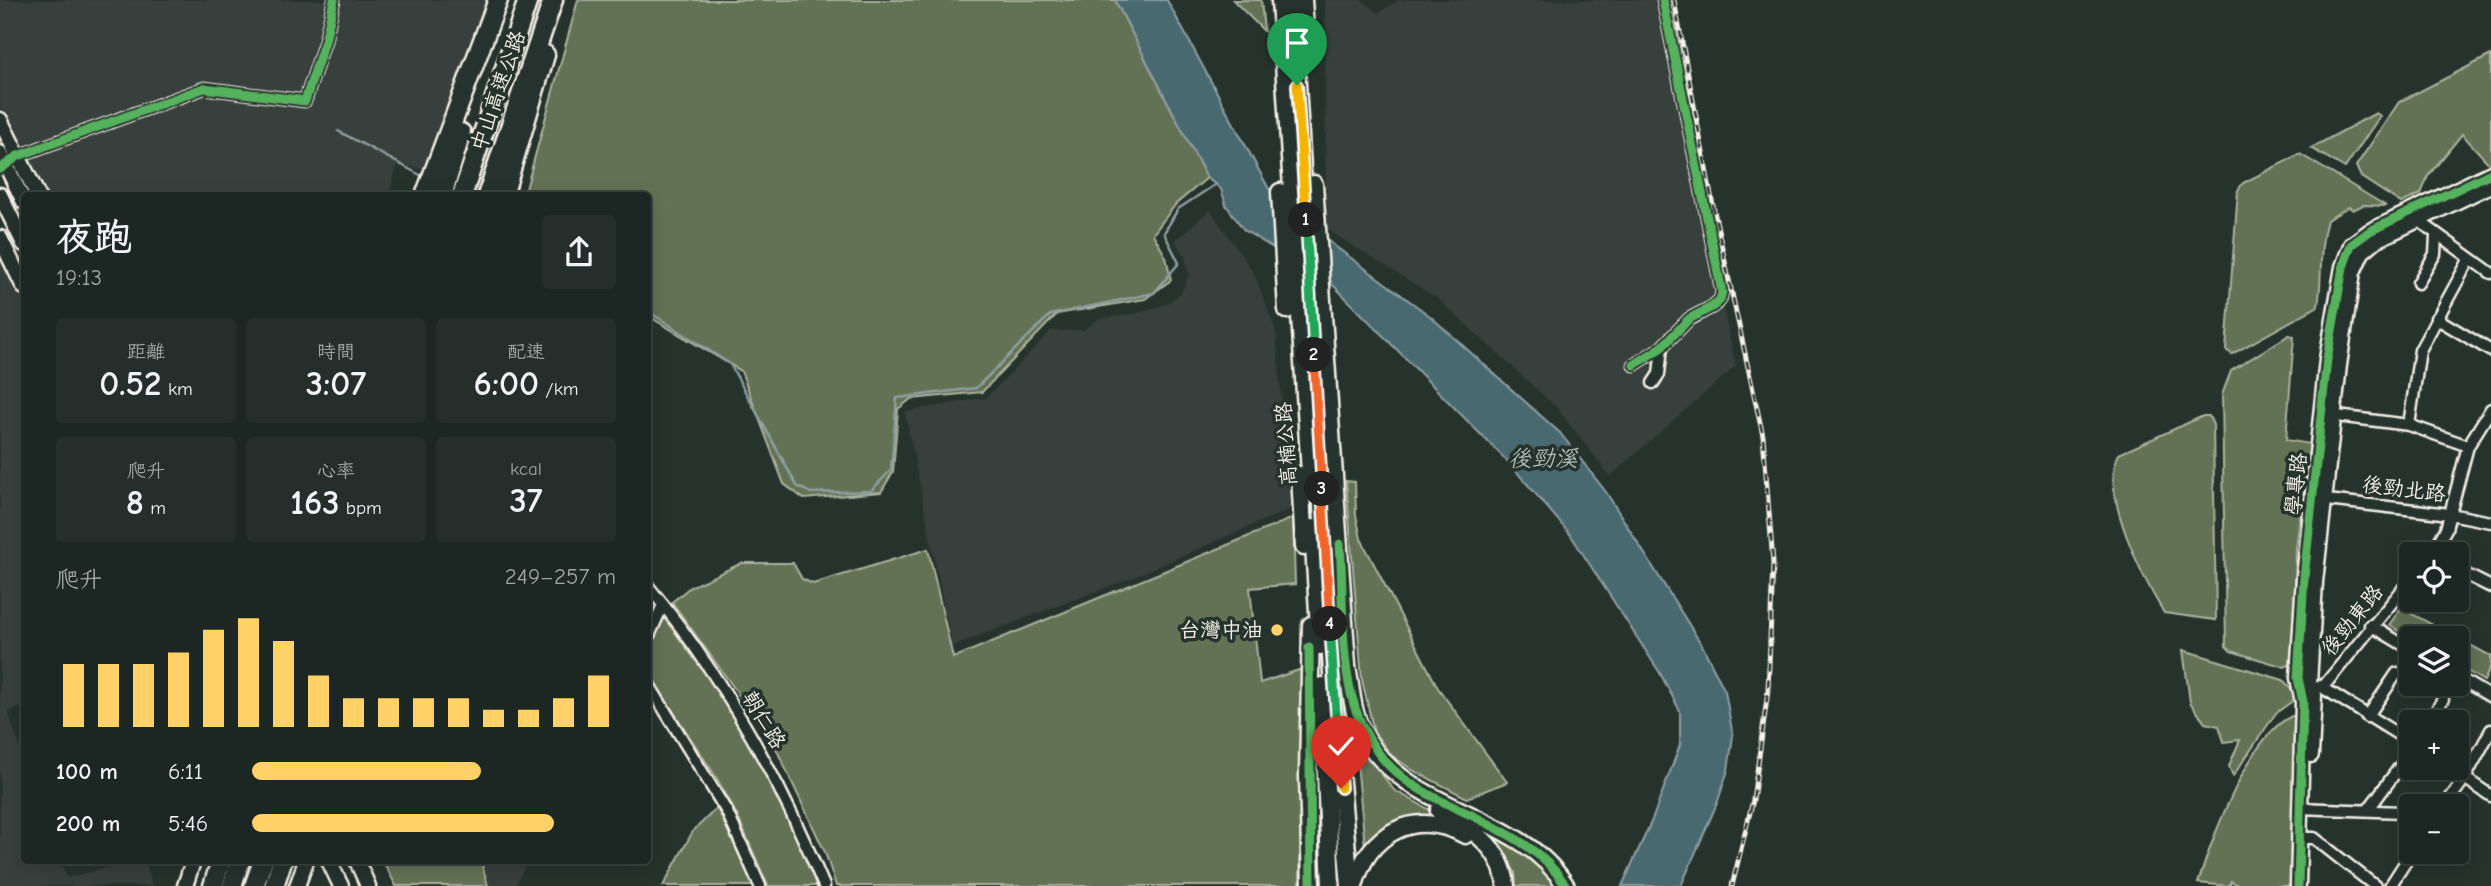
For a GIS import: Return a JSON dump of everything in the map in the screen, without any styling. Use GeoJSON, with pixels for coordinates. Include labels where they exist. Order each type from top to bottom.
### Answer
{"type":"FeatureCollection","features":[{"type":"Feature","properties":{"kind":"highway"},"geometry":{"type":"LineString","coordinates":[[436,189],[498,0]]}},
{"type":"Feature","properties":{"kind":"highway","name":"中山高速公路"},"geometry":{"type":"LineString","coordinates":[[464,192],[528,0]]}},
{"type":"Feature","properties":{"kind":"highway","name":"中山高速公路"},"geometry":{"type":"LineString","coordinates":[[488,192],[553,0]]}},
{"type":"Feature","properties":{"kind":"highway"},"geometry":{"type":"LineString","coordinates":[[504,192],[534,101],[559,0]]}},
{"type":"Feature","properties":{"kind":"highway"},"geometry":{"type":"LineString","coordinates":[[213,886],[220,864]]}},
{"type":"Feature","properties":{"kind":"highway"},"geometry":{"type":"LineString","coordinates":[[232,886],[239,864]]}},
{"type":"Feature","properties":{"kind":"highway"},"geometry":{"type":"LineString","coordinates":[[254,886],[262,864]]}},
{"type":"Feature","properties":{"kind":"highway"},"geometry":{"type":"LineString","coordinates":[[274,886],[281,864]]}},
{"type":"Feature","properties":{"kind":"main road","name":"高楠公路"},"geometry":{"type":"LineString","coordinates":[[1270,0],[1299,204]]}},
{"type":"Feature","properties":{"kind":"main road","name":"高楠公路"},"geometry":{"type":"LineString","coordinates":[[1280,0],[1299,204],[1323,583],[1339,665],[1352,886]]}},
{"type":"Feature","properties":{"kind":"main road","name":"高楠公路"},"geometry":{"type":"LineString","coordinates":[[1292,0],[1299,204],[1323,583],[1315,648],[1331,886]]}},
{"type":"Feature","properties":{"kind":"main road","name":"高楠公路"},"geometry":{"type":"LineString","coordinates":[[1299,204],[1303,0]]}},
{"type":"Feature","properties":{"kind":"main road"},"geometry":{"type":"LineString","coordinates":[[1311,886],[1315,648],[1312,615],[1323,583]]}},
{"type":"Feature","properties":{"kind":"main road"},"geometry":{"type":"LineString","coordinates":[[1323,583],[1337,624],[1339,665],[1352,706],[1381,769],[1397,787],[1480,835],[1501,863],[1506,886]]}},
{"type":"Feature","properties":{"kind":"main road"},"geometry":{"type":"LineString","coordinates":[[1367,741],[1414,785],[1532,849],[1555,870],[1566,886]]}},
{"type":"Feature","properties":{"kind":"main road"},"geometry":{"type":"LineString","coordinates":[[1352,886],[1366,856],[1391,832],[1412,826],[1440,826],[1461,833],[1480,848],[1491,866],[1496,886]]}},
{"type":"Feature","properties":{"kind":"street"},"geometry":{"type":"LineString","coordinates":[[6,161],[204,88],[306,101],[325,41],[334,0]]}},
{"type":"Feature","properties":{"kind":"street"},"geometry":{"type":"LineString","coordinates":[[1634,365],[1662,346],[1689,319],[1713,307],[1720,300],[1722,292],[1663,0]]}},
{"type":"Feature","properties":{"kind":"street"},"geometry":{"type":"LineString","coordinates":[[0,120],[6,161],[21,195]]}},
{"type":"Feature","properties":{"kind":"street"},"geometry":{"type":"LineString","coordinates":[[6,161],[34,192]]}},
{"type":"Feature","properties":{"kind":"street","name":"學專路"},"geometry":{"type":"LineString","coordinates":[[2298,886],[2303,838],[2303,702],[2298,678],[2328,415],[2353,272],[2362,252],[2369,246],[2412,216],[2491,173]]}},
{"type":"Feature","properties":{"kind":"street","name":"學專路"},"geometry":{"type":"LineString","coordinates":[[2412,216],[2491,185]]}},
{"type":"Feature","properties":{"kind":"street"},"geometry":{"type":"LineString","coordinates":[[0,195],[21,238]]}},
{"type":"Feature","properties":{"kind":"street"},"geometry":{"type":"LineString","coordinates":[[2412,216],[2469,260],[2491,273]]}},
{"type":"Feature","properties":{"kind":"street"},"geometry":{"type":"LineString","coordinates":[[2418,283],[2435,254],[2436,236]]}},
{"type":"Feature","properties":{"kind":"street"},"geometry":{"type":"LineString","coordinates":[[0,238],[21,281]]}},
{"type":"Feature","properties":{"kind":"street"},"geometry":{"type":"LineString","coordinates":[[2409,425],[2420,350],[2469,260]]}},
{"type":"Feature","properties":{"kind":"street"},"geometry":{"type":"LineString","coordinates":[[2436,318],[2491,351]]}},
{"type":"Feature","properties":{"kind":"street"},"geometry":{"type":"LineString","coordinates":[[1653,383],[1659,374],[1662,346]]}},
{"type":"Feature","properties":{"kind":"street"},"geometry":{"type":"LineString","coordinates":[[2437,542],[2450,514],[2468,446],[2491,409]]}},
{"type":"Feature","properties":{"kind":"street"},"geometry":{"type":"LineString","coordinates":[[2328,415],[2409,425],[2468,446]]}},
{"type":"Feature","properties":{"kind":"street","name":"學專路"},"geometry":{"type":"LineString","coordinates":[[2303,808],[2316,685],[2315,582],[2319,499]]}},
{"type":"Feature","properties":{"kind":"street","name":"後勁北路"},"geometry":{"type":"LineString","coordinates":[[2319,499],[2450,514],[2491,522]]}},
{"type":"Feature","properties":{"kind":"street"},"geometry":{"type":"LineString","coordinates":[[2469,576],[2491,587]]}},
{"type":"Feature","properties":{"kind":"street","name":"朝仁路"},"geometry":{"type":"LineString","coordinates":[[651,590],[701,655],[776,777],[824,886]]}},
{"type":"Feature","properties":{"kind":"street","name":"後勁東路"},"geometry":{"type":"LineString","coordinates":[[2316,685],[2399,593]]}},
{"type":"Feature","properties":{"kind":"street"},"geometry":{"type":"LineString","coordinates":[[651,631],[663,605]]}},
{"type":"Feature","properties":{"kind":"street"},"geometry":{"type":"LineString","coordinates":[[2370,625],[2399,642]]}},
{"type":"Feature","properties":{"kind":"street"},"geometry":{"type":"LineString","coordinates":[[2367,717],[2397,673]]}},
{"type":"Feature","properties":{"kind":"street"},"geometry":{"type":"LineString","coordinates":[[2469,684],[2491,697]]}},
{"type":"Feature","properties":{"kind":"street"},"geometry":{"type":"LineString","coordinates":[[2316,685],[2399,735]]}},
{"type":"Feature","properties":{"kind":"street"},"geometry":{"type":"LineString","coordinates":[[651,688],[727,812],[760,886]]}},
{"type":"Feature","properties":{"kind":"street"},"geometry":{"type":"LineString","coordinates":[[2437,710],[2443,699]]}},
{"type":"Feature","properties":{"kind":"street"},"geometry":{"type":"LineString","coordinates":[[2469,771],[2491,730]]}},
{"type":"Feature","properties":{"kind":"street"},"geometry":{"type":"LineString","coordinates":[[2368,810],[2399,768]]}},
{"type":"Feature","properties":{"kind":"street"},"geometry":{"type":"LineString","coordinates":[[2468,780],[2491,796]]}},
{"type":"Feature","properties":{"kind":"street"},"geometry":{"type":"LineString","coordinates":[[2303,808],[2399,812]]}},
{"type":"Feature","properties":{"kind":"street"},"geometry":{"type":"LineString","coordinates":[[2303,838],[2314,838],[2375,886]]}},
{"type":"Feature","properties":{"kind":"street","name":"學專路"},"geometry":{"type":"LineString","coordinates":[[2303,838],[2308,886]]}},
{"type":"Feature","properties":{"kind":"street"},"geometry":{"type":"LineString","coordinates":[[185,886],[192,864]]}},
{"type":"Feature","properties":{"kind":"street"},"geometry":{"type":"LineString","coordinates":[[297,886],[305,864]]}},
{"type":"Feature","properties":{"kind":"street"},"geometry":{"type":"LineString","coordinates":[[330,864],[341,886]]}},
{"type":"Feature","properties":{"kind":"street"},"geometry":{"type":"LineString","coordinates":[[358,864],[368,886]]}},
{"type":"Feature","properties":{"kind":"street"},"geometry":{"type":"LineString","coordinates":[[2390,886],[2404,864]]}},
{"type":"Feature","properties":{"kind":"shaded area"},"geometry":{"type":"Polygon","coordinates":[[[0,0],[487,0],[432,171],[397,164],[390,192],[42,192],[0,107],[0,0]]]}},
{"type":"Feature","properties":{"kind":"shaded area"},"geometry":{"type":"Polygon","coordinates":[[[1325,0],[1362,0],[1378,13],[1399,0],[1657,0],[1678,111],[1736,366],[1610,476],[1555,406],[1437,298],[1326,229],[1325,0]]]}},
{"type":"Feature","properties":{"kind":"shaded area"},"geometry":{"type":"Polygon","coordinates":[[[1210,210],[1253,271],[1276,331],[1290,509],[1131,578],[952,646],[905,412],[987,397],[1051,331],[1084,330],[1098,319],[1139,313],[1168,303],[1181,293],[1189,274],[1185,256],[1175,241],[1210,210]]]}},
{"type":"Feature","properties":{"kind":"shaded area"},"geometry":{"type":"Polygon","coordinates":[[[0,249],[21,293],[21,707],[8,712],[21,749],[21,864],[61,864],[67,878],[121,864],[147,864],[152,886],[0,886],[0,249]]]}},
{"type":"Feature","properties":{"kind":"shaded area"},"geometry":{"type":"Polygon","coordinates":[[[482,864],[526,864],[515,886],[488,886],[482,864]]]}},
{"type":"Feature","properties":{"kind":"green space"},"geometry":{"type":"Polygon","coordinates":[[[578,0],[1115,0],[1207,178],[1176,204],[1153,234],[1166,257],[1171,280],[1145,299],[1057,314],[982,392],[911,399],[898,409],[893,472],[881,492],[804,499],[784,484],[741,371],[651,318],[651,192],[533,192],[526,189],[578,0]]]}},
{"type":"Feature","properties":{"kind":"green space"},"geometry":{"type":"Polygon","coordinates":[[[1233,0],[1261,0],[1264,31],[1233,0]]]}},
{"type":"Feature","properties":{"kind":"green space"},"geometry":{"type":"Polygon","coordinates":[[[2491,55],[2491,166],[2462,134],[2428,176],[2421,194],[2401,203],[2361,177],[2356,166],[2399,102],[2491,55]]]}},
{"type":"Feature","properties":{"kind":"green space"},"geometry":{"type":"Polygon","coordinates":[[[2376,113],[2380,116],[2345,168],[2311,148],[2376,113]]]}},
{"type":"Feature","properties":{"kind":"green space"},"geometry":{"type":"Polygon","coordinates":[[[2300,154],[2386,206],[2363,205],[2353,210],[2349,207],[2327,220],[2318,306],[2232,354],[2226,350],[2238,190],[2243,183],[2300,154]]]}},
{"type":"Feature","properties":{"kind":"green space"},"geometry":{"type":"Polygon","coordinates":[[[2289,335],[2294,336],[2286,440],[2310,444],[2296,548],[2293,663],[2285,667],[2231,651],[2226,646],[2222,395],[2231,371],[2289,335]]]}},
{"type":"Feature","properties":{"kind":"green space"},"geometry":{"type":"Polygon","coordinates":[[[2203,416],[2209,416],[2213,425],[2216,620],[2164,613],[2135,558],[2114,490],[2114,470],[2119,454],[2203,416]]]}},
{"type":"Feature","properties":{"kind":"green space"},"geometry":{"type":"Polygon","coordinates":[[[1346,481],[1355,482],[1356,515],[1361,539],[1438,688],[1507,782],[1467,798],[1414,771],[1391,755],[1374,732],[1362,680],[1346,481]]]}},
{"type":"Feature","properties":{"kind":"green space"},"geometry":{"type":"Polygon","coordinates":[[[1293,518],[1295,584],[1250,588],[1260,683],[1302,669],[1300,886],[836,886],[825,852],[773,742],[672,602],[690,587],[742,563],[793,563],[802,579],[813,584],[928,549],[953,658],[1293,518]]]}},
{"type":"Feature","properties":{"kind":"green space"},"geometry":{"type":"Polygon","coordinates":[[[2399,611],[2408,612],[2435,626],[2399,626],[2399,631],[2389,625],[2399,611]]]}},
{"type":"Feature","properties":{"kind":"green space"},"geometry":{"type":"Polygon","coordinates":[[[663,617],[732,712],[772,779],[789,814],[817,886],[768,886],[737,815],[716,777],[651,678],[651,643],[663,617]]]}},
{"type":"Feature","properties":{"kind":"green space"},"geometry":{"type":"Polygon","coordinates":[[[2469,644],[2491,656],[2491,666],[2484,681],[2469,672],[2469,644]]]}},
{"type":"Feature","properties":{"kind":"green space"},"geometry":{"type":"Polygon","coordinates":[[[2183,650],[2283,680],[2296,694],[2294,700],[2276,713],[2233,776],[2229,766],[2240,740],[2224,742],[2219,726],[2205,723],[2190,702],[2183,650]]]}},
{"type":"Feature","properties":{"kind":"green space"},"geometry":{"type":"Polygon","coordinates":[[[2295,715],[2295,886],[2240,886],[2231,881],[2229,886],[2198,883],[2212,841],[2248,763],[2263,741],[2279,725],[2295,715]]]}},
{"type":"Feature","properties":{"kind":"green space"},"geometry":{"type":"Polygon","coordinates":[[[1356,752],[1364,752],[1394,790],[1464,829],[1431,821],[1365,847],[1356,752]]]}},
{"type":"Feature","properties":{"kind":"green space"},"geometry":{"type":"Polygon","coordinates":[[[717,808],[754,886],[663,886],[693,831],[717,808]]]}},
{"type":"Feature","properties":{"kind":"green space"},"geometry":{"type":"Polygon","coordinates":[[[1484,826],[1528,851],[1561,886],[1516,886],[1515,872],[1484,826]]]}},
{"type":"Feature","properties":{"kind":"green space"},"geometry":{"type":"Polygon","coordinates":[[[385,864],[482,864],[488,886],[396,886],[385,864]]]}},
{"type":"Feature","properties":{"kind":"water","name":"後勁溪"},"geometry":{"type":"Polygon","coordinates":[[[1115,0],[1167,0],[1269,189],[1336,247],[1430,316],[1560,433],[1606,492],[1703,647],[1725,691],[1733,736],[1728,770],[1718,801],[1681,886],[1622,886],[1652,820],[1680,745],[1680,711],[1660,673],[1570,534],[1510,464],[1333,285],[1244,230],[1226,205],[1221,189],[1207,178],[1115,0]]]}},
{"type":"Feature","properties":{"kind":"waterway"},"geometry":{"type":"LineString","coordinates":[[338,131],[424,177]]}},
{"type":"Feature","properties":{"kind":"waterway"},"geometry":{"type":"LineString","coordinates":[[651,313],[730,364],[797,486],[811,493],[871,491],[891,470],[897,398],[976,388],[1050,315],[1154,293],[1179,263],[1164,233],[1178,209],[1216,184]]}},
{"type":"Feature","properties":{"kind":"railway"},"geometry":{"type":"LineString","coordinates":[[1674,0],[1714,211],[1763,436],[1773,563],[1768,691],[1753,800],[1732,886]]}},
{"type":"Feature","properties":{"kind":"cycle path"},"geometry":{"type":"LineString","coordinates":[[0,169],[18,156],[204,88],[305,101],[325,41],[334,0]]}},
{"type":"Feature","properties":{"kind":"cycle path"},"geometry":{"type":"LineString","coordinates":[[1634,365],[1662,347],[1689,319],[1712,307],[1720,300],[1722,292],[1663,0]]}},
{"type":"Feature","properties":{"kind":"cycle path"},"geometry":{"type":"LineString","coordinates":[[2298,886],[2303,702],[2298,678],[2304,578],[2327,359],[2343,267],[2351,245],[2370,231],[2491,173]]}},
{"type":"Feature","properties":{"kind":"cycle path"},"geometry":{"type":"LineString","coordinates":[[1340,544],[1347,671],[1353,701],[1364,729],[1380,755],[1403,778],[1420,789],[1525,845],[1547,863],[1566,886]]}},
{"type":"Feature","properties":{"kind":"cycle path"},"geometry":{"type":"LineString","coordinates":[[1309,647],[1311,886]]}},
{"type":"Feature","properties":{"kind":"place","name":"台灣中油"},"geometry":{"type":"Point","coordinates":[1277,630]}},
{"type":"Feature","properties":{"kind":"route"},"geometry":{"type":"LineString","coordinates":[[1297,85],[1341,788]]}}]}
